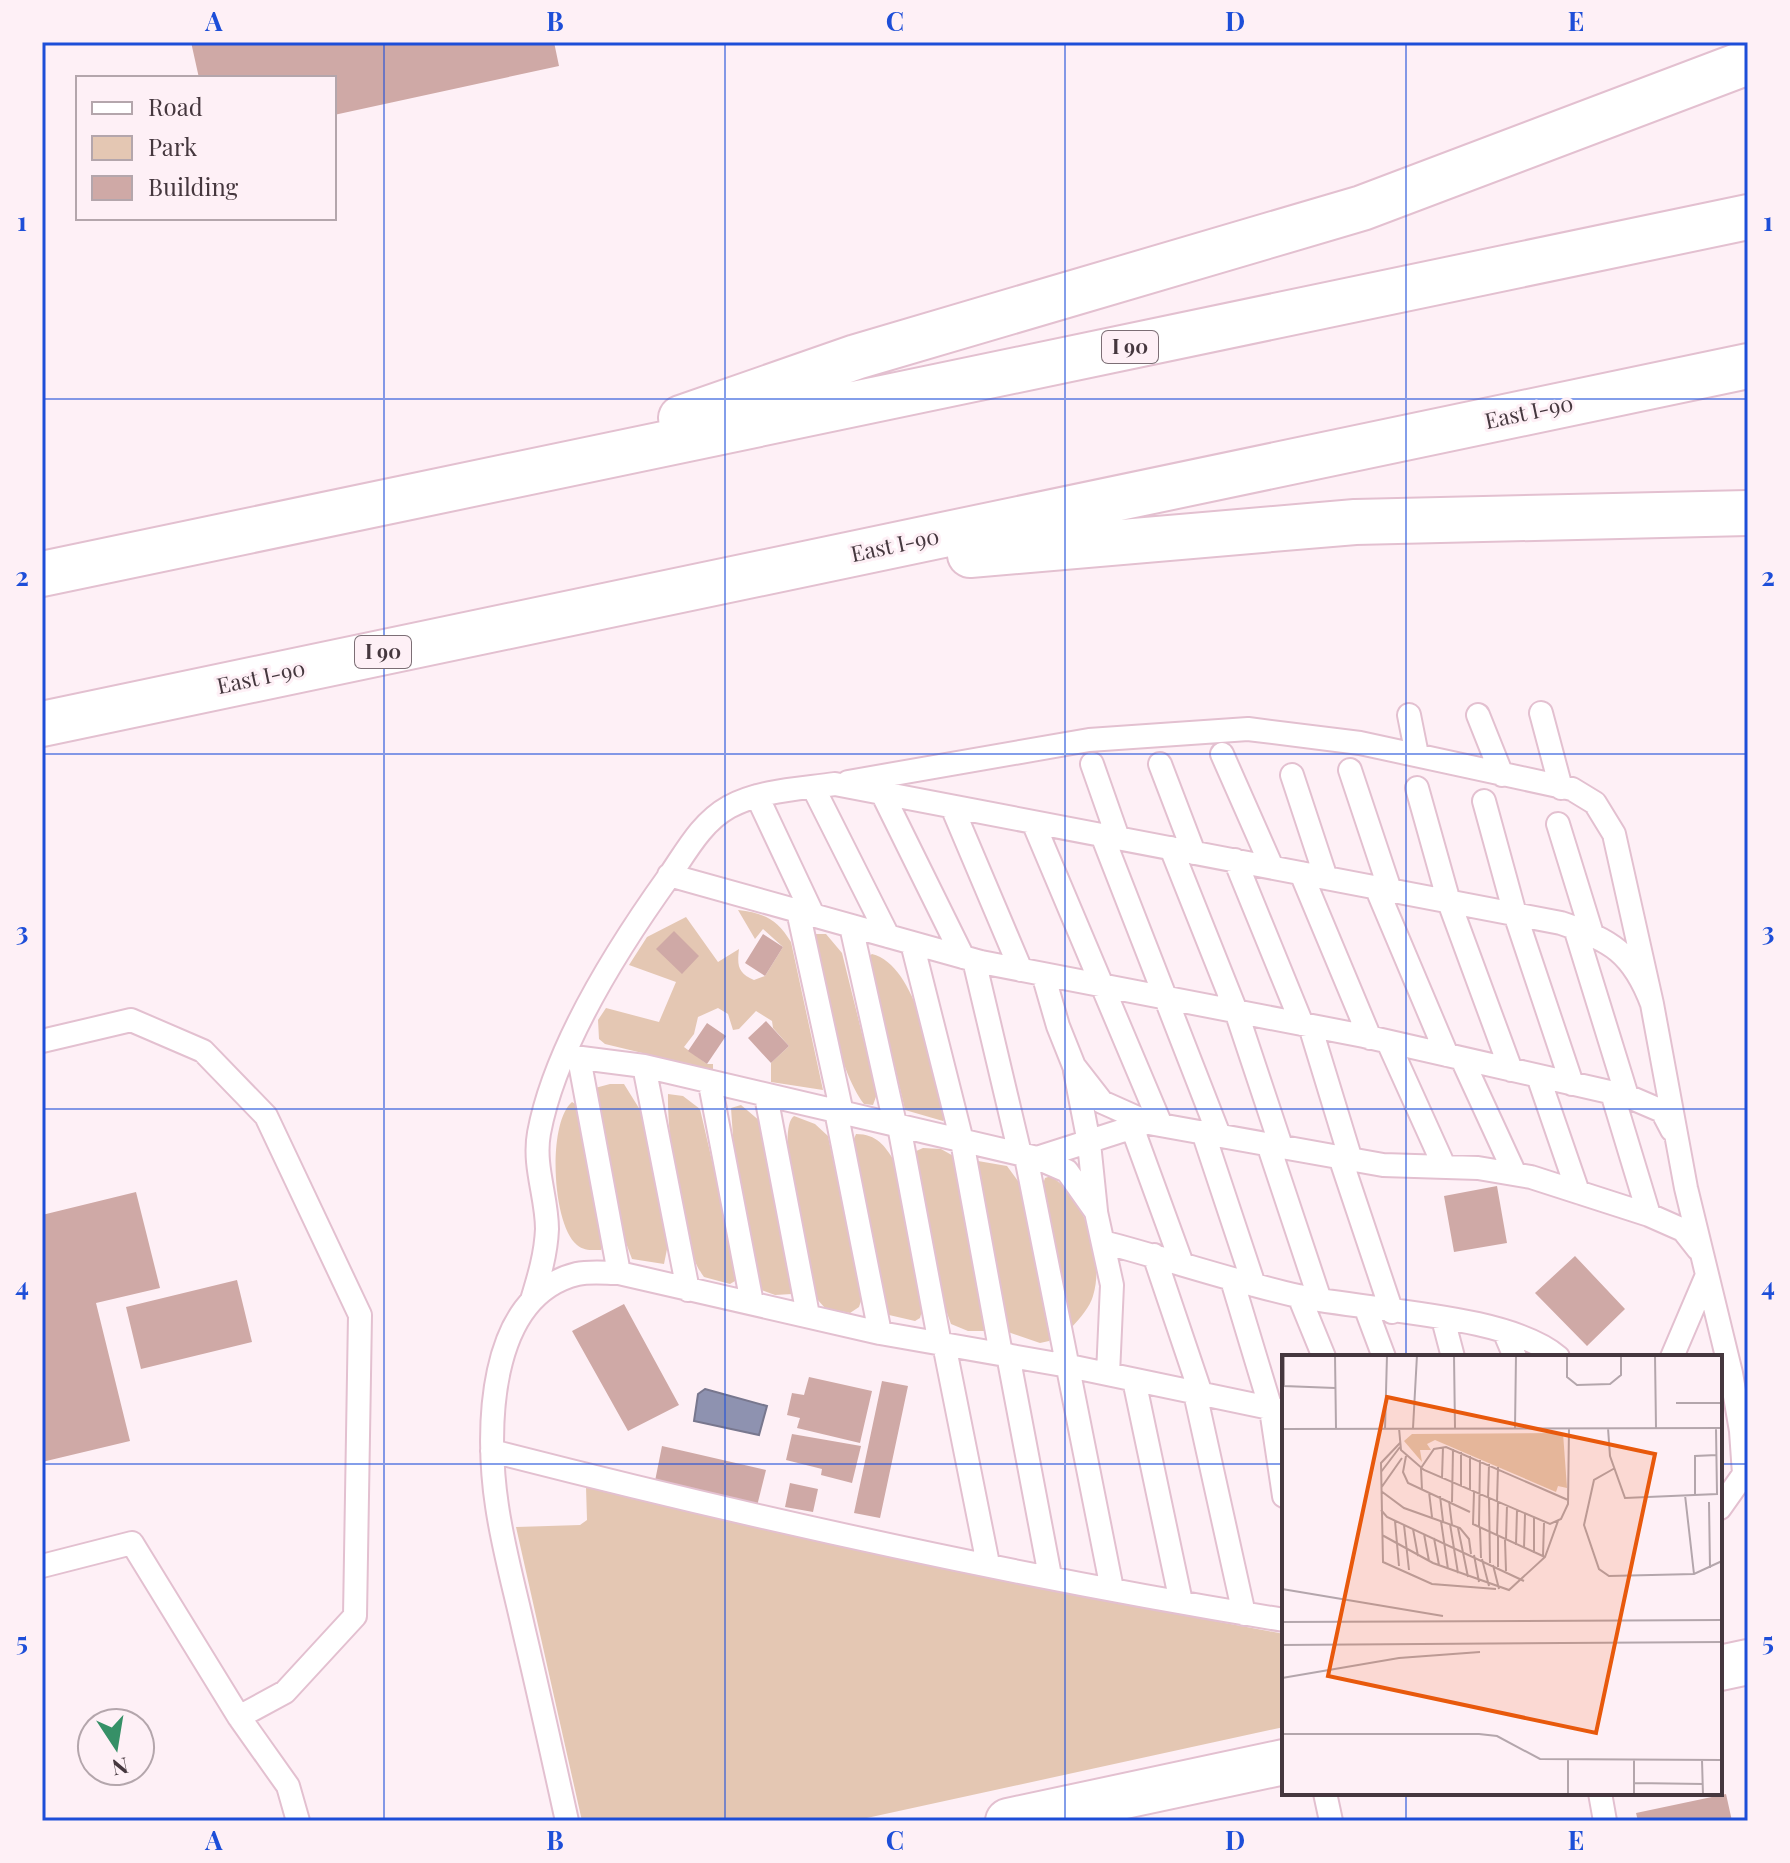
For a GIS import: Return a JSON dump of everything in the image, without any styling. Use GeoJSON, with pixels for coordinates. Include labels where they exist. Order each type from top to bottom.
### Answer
{"type":"FeatureCollection","features":[{"type":"Feature","properties":{"kind":"main road"},"geometry":{"type":"LineString","coordinates":[[512,477],[856,357],[1362,208],[1748,62]]}},
{"type":"Feature","properties":{"kind":"main road","name":"I 90"},"geometry":{"type":"LineString","coordinates":[[42,574],[1748,217]]}},
{"type":"Feature","properties":{"kind":"main road","name":"East I-90"},"geometry":{"type":"LineString","coordinates":[[42,724],[1748,366]]}},
{"type":"Feature","properties":{"kind":"main road"},"geometry":{"type":"LineString","coordinates":[[725,581],[1030,548],[1355,522],[1748,513]]}},
{"type":"Feature","properties":{"kind":"main road"},"geometry":{"type":"LineString","coordinates":[[1722,1668],[1748,1662]]}},
{"type":"Feature","properties":{"kind":"main road"},"geometry":{"type":"LineString","coordinates":[[1008,1821],[1282,1762]]}},
{"type":"Feature","properties":{"kind":"lane"},"geometry":{"type":"LineString","coordinates":[[1541,713],[1561,788]]}},
{"type":"Feature","properties":{"kind":"lane"},"geometry":{"type":"LineString","coordinates":[[1409,715],[1417,755]]}},
{"type":"Feature","properties":{"kind":"lane"},"geometry":{"type":"LineString","coordinates":[[1478,715],[1502,775]]}},
{"type":"Feature","properties":{"kind":"lane"},"geometry":{"type":"LineString","coordinates":[[532,1300],[544,1257],[547,1227],[537,1165],[538,1135],[609,963],[704,826],[729,807],[757,796],[1089,740],[1248,729],[1360,743],[1572,789],[1595,803],[1614,834],[1741,1431],[1744,1474],[1722,1505]]}},
{"type":"Feature","properties":{"kind":"lane"},"geometry":{"type":"LineString","coordinates":[[1222,754],[1271,865]]}},
{"type":"Feature","properties":{"kind":"lane"},"geometry":{"type":"LineString","coordinates":[[1092,764],[1110,837],[1211,1134],[1243,1282],[1277,1410],[1282,1471]]}},
{"type":"Feature","properties":{"kind":"lane"},"geometry":{"type":"LineString","coordinates":[[1160,764],[1194,853]]}},
{"type":"Feature","properties":{"kind":"lane"},"geometry":{"type":"LineString","coordinates":[[1350,770],[1383,889],[1455,1057],[1515,1174]]}},
{"type":"Feature","properties":{"kind":"lane"},"geometry":{"type":"LineString","coordinates":[[1292,775],[1326,878]]}},
{"type":"Feature","properties":{"kind":"lane"},"geometry":{"type":"LineString","coordinates":[[824,786],[882,793],[1271,865],[1584,931],[1627,956],[1642,977],[1652,1004]]}},
{"type":"Feature","properties":{"kind":"lane"},"geometry":{"type":"LineString","coordinates":[[824,786],[888,936]]}},
{"type":"Feature","properties":{"kind":"lane"},"geometry":{"type":"LineString","coordinates":[[1417,788],[1449,902],[1511,1070]]}},
{"type":"Feature","properties":{"kind":"lane"},"geometry":{"type":"LineString","coordinates":[[882,793],[968,958],[1028,1156],[1112,1589]]}},
{"type":"Feature","properties":{"kind":"lane"},"geometry":{"type":"LineString","coordinates":[[757,796],[806,913],[880,1333]]}},
{"type":"Feature","properties":{"kind":"lane"},"geometry":{"type":"LineString","coordinates":[[1484,801],[1515,914],[1572,1084]]}},
{"type":"Feature","properties":{"kind":"lane"},"geometry":{"type":"LineString","coordinates":[[952,807],[1058,1026],[1074,1066],[1089,1143],[1096,1212],[1112,1285],[1108,1374]]}},
{"type":"Feature","properties":{"kind":"lane"},"geometry":{"type":"LineString","coordinates":[[1033,822],[1103,986],[1147,1125],[1182,1264]]}},
{"type":"Feature","properties":{"kind":"lane"},"geometry":{"type":"LineString","coordinates":[[1558,824],[1649,1215]]}},
{"type":"Feature","properties":{"kind":"lane"},"geometry":{"type":"LineString","coordinates":[[1171,848],[1236,1011],[1274,1145],[1324,1355]]}},
{"type":"Feature","properties":{"kind":"lane"},"geometry":{"type":"LineString","coordinates":[[1235,860],[1306,1025],[1392,1312]]}},
{"type":"Feature","properties":{"kind":"lane"},"geometry":{"type":"LineString","coordinates":[[1301,873],[1379,1040],[1444,1166]]}},
{"type":"Feature","properties":{"kind":"lane"},"geometry":{"type":"LineString","coordinates":[[669,875],[968,958],[1379,1040],[1619,1095],[1662,1111],[1677,1138]]}},
{"type":"Feature","properties":{"kind":"lane"},"geometry":{"type":"LineString","coordinates":[[851,926],[897,1125],[988,1564]]}},
{"type":"Feature","properties":{"kind":"lane"},"geometry":{"type":"LineString","coordinates":[[912,943],[962,1141],[1050,1576]]}},
{"type":"Feature","properties":{"kind":"lane"},"geometry":{"type":"LineString","coordinates":[[42,1041],[131,1020],[203,1051],[266,1116],[360,1315],[355,1616],[285,1692],[239,1717]]}},
{"type":"Feature","properties":{"kind":"lane"},"geometry":{"type":"LineString","coordinates":[[572,1057],[644,1066],[710,1084],[1028,1156],[1067,1171],[1096,1212]]}},
{"type":"Feature","properties":{"kind":"lane"},"geometry":{"type":"LineString","coordinates":[[572,1057],[619,1273]]}},
{"type":"Feature","properties":{"kind":"lane"},"geometry":{"type":"LineString","coordinates":[[644,1066],[688,1290]]}},
{"type":"Feature","properties":{"kind":"lane"},"geometry":{"type":"LineString","coordinates":[[1074,1066],[1102,1102],[1147,1125],[1383,1165],[1444,1166],[1515,1174],[1649,1215],[1683,1230],[1705,1265]]}},
{"type":"Feature","properties":{"kind":"lane"},"geometry":{"type":"LineString","coordinates":[[1538,1076],[1578,1192]]}},
{"type":"Feature","properties":{"kind":"lane"},"geometry":{"type":"LineString","coordinates":[[710,1084],[752,1303]]}},
{"type":"Feature","properties":{"kind":"lane"},"geometry":{"type":"LineString","coordinates":[[766,1096],[808,1315]]}},
{"type":"Feature","properties":{"kind":"lane"},"geometry":{"type":"LineString","coordinates":[[1028,1156],[1089,1143],[1147,1125]]}},
{"type":"Feature","properties":{"kind":"lane"},"geometry":{"type":"LineString","coordinates":[[1103,1242],[1310,1298],[1504,1331],[1542,1343],[1556,1355]]}},
{"type":"Feature","properties":{"kind":"lane"},"geometry":{"type":"LineString","coordinates":[[1154,1255],[1198,1393],[1244,1614]]}},
{"type":"Feature","properties":{"kind":"lane"},"geometry":{"type":"LineString","coordinates":[[1673,1355],[1705,1265]]}},
{"type":"Feature","properties":{"kind":"lane"},"geometry":{"type":"LineString","coordinates":[[567,1821],[497,1506],[490,1424],[504,1349],[517,1319],[532,1300],[554,1283],[578,1274],[619,1273],[880,1333],[1069,1366],[1277,1410]]}},
{"type":"Feature","properties":{"kind":"lane"},"geometry":{"type":"LineString","coordinates":[[1366,1309],[1383,1355]]}},
{"type":"Feature","properties":{"kind":"lane"},"geometry":{"type":"LineString","coordinates":[[1443,1319],[1452,1355]]}},
{"type":"Feature","properties":{"kind":"lane"},"geometry":{"type":"LineString","coordinates":[[1504,1331],[1514,1355]]}},
{"type":"Feature","properties":{"kind":"lane"},"geometry":{"type":"LineString","coordinates":[[1722,1392],[1731,1373]]}},
{"type":"Feature","properties":{"kind":"lane"},"geometry":{"type":"LineString","coordinates":[[1134,1380],[1181,1602]]}},
{"type":"Feature","properties":{"kind":"lane"},"geometry":{"type":"LineString","coordinates":[[492,1451],[684,1501],[1112,1589],[1282,1620]]}},
{"type":"Feature","properties":{"kind":"lane"},"geometry":{"type":"LineString","coordinates":[[42,1566],[132,1543],[239,1717],[288,1786],[298,1821]]}},
{"type":"Feature","properties":{"kind":"lane"},"geometry":{"type":"LineString","coordinates":[[1325,1795],[1331,1821]]}},
{"type":"Feature","properties":{"kind":"lane"},"geometry":{"type":"LineString","coordinates":[[1600,1795],[1605,1821]]}},
{"type":"Feature","properties":{"kind":"green space"},"geometry":{"type":"Polygon","coordinates":[[[738,910],[769,918],[791,942],[823,1090],[771,1082],[771,1063],[789,1046],[773,1028],[772,1021],[756,1011],[739,1029],[733,1030],[728,1014],[718,1008],[698,1017],[694,1034],[684,1047],[707,1064],[713,1064],[713,1070],[605,1044],[599,1039],[598,1020],[606,1008],[659,1022],[676,982],[629,965],[647,937],[686,917],[718,962],[739,949],[742,972],[754,980],[765,976],[783,947],[763,929],[755,939],[738,910]]]}},
{"type":"Feature","properties":{"kind":"green space"},"geometry":{"type":"Polygon","coordinates":[[[815,934],[826,934],[842,953],[877,1094],[873,1105],[864,1104],[855,1090],[838,1048],[825,997],[815,934]]]}},
{"type":"Feature","properties":{"kind":"green space"},"geometry":{"type":"Polygon","coordinates":[[[872,954],[889,963],[914,1000],[946,1117],[943,1121],[905,1110],[869,956],[872,954]]]}},
{"type":"Feature","properties":{"kind":"green space"},"geometry":{"type":"Polygon","coordinates":[[[624,1084],[642,1113],[668,1244],[664,1264],[632,1259],[623,1235],[596,1104],[595,1088],[624,1084]]]}},
{"type":"Feature","properties":{"kind":"green space"},"geometry":{"type":"Polygon","coordinates":[[[668,1094],[683,1096],[700,1109],[736,1264],[735,1281],[730,1284],[704,1277],[689,1242],[673,1161],[668,1094]]]}},
{"type":"Feature","properties":{"kind":"green space"},"geometry":{"type":"Polygon","coordinates":[[[572,1102],[577,1105],[604,1242],[601,1250],[577,1245],[562,1217],[558,1197],[556,1151],[559,1130],[564,1113],[572,1102]]]}},
{"type":"Feature","properties":{"kind":"green space"},"geometry":{"type":"Polygon","coordinates":[[[741,1105],[761,1122],[792,1294],[775,1295],[759,1289],[735,1165],[731,1108],[741,1105]]]}},
{"type":"Feature","properties":{"kind":"green space"},"geometry":{"type":"Polygon","coordinates":[[[794,1116],[815,1124],[828,1136],[862,1298],[859,1307],[850,1313],[825,1308],[816,1298],[790,1173],[789,1127],[794,1116]]]}},
{"type":"Feature","properties":{"kind":"green space"},"geometry":{"type":"Polygon","coordinates":[[[856,1134],[870,1136],[880,1142],[895,1162],[922,1311],[915,1321],[889,1315],[886,1311],[851,1146],[856,1134]]]}},
{"type":"Feature","properties":{"kind":"green space"},"geometry":{"type":"Polygon","coordinates":[[[923,1148],[941,1149],[957,1158],[989,1331],[968,1331],[951,1324],[939,1291],[914,1152],[923,1148]]]}},
{"type":"Feature","properties":{"kind":"green space"},"geometry":{"type":"Polygon","coordinates":[[[978,1161],[1007,1166],[1021,1185],[1053,1336],[1049,1341],[1040,1343],[1008,1332],[978,1161]]]}},
{"type":"Feature","properties":{"kind":"green space"},"geometry":{"type":"Polygon","coordinates":[[[1051,1176],[1074,1199],[1094,1247],[1096,1281],[1093,1296],[1072,1327],[1055,1260],[1043,1184],[1045,1178],[1051,1176]]]}},
{"type":"Feature","properties":{"kind":"green space"},"geometry":{"type":"Polygon","coordinates":[[[586,1487],[1007,1582],[1282,1634],[1282,1727],[853,1821],[582,1821],[516,1527],[580,1525],[587,1520],[586,1487]]]}},
{"type":"Feature","properties":{"kind":"water"},"geometry":{"type":"Polygon","coordinates":[[[705,1389],[767,1406],[759,1435],[694,1421],[698,1394],[705,1389]]]}},
{"type":"Feature","properties":{"kind":"building"},"geometry":{"type":"Polygon","coordinates":[[[191,42],[554,42],[559,66],[336,115],[336,76],[199,76],[191,42]]]}},
{"type":"Feature","properties":{"kind":"building"},"geometry":{"type":"Polygon","coordinates":[[[674,931],[699,956],[682,974],[656,949],[674,931]]]}},
{"type":"Feature","properties":{"kind":"building"},"geometry":{"type":"Polygon","coordinates":[[[763,934],[783,947],[765,976],[745,963],[763,934]]]}},
{"type":"Feature","properties":{"kind":"building"},"geometry":{"type":"Polygon","coordinates":[[[766,1021],[789,1046],[771,1063],[748,1038],[766,1021]]]}},
{"type":"Feature","properties":{"kind":"building"},"geometry":{"type":"Polygon","coordinates":[[[707,1023],[726,1036],[707,1064],[688,1051],[707,1023]]]}},
{"type":"Feature","properties":{"kind":"building"},"geometry":{"type":"Polygon","coordinates":[[[1497,1186],[1507,1243],[1454,1252],[1444,1196],[1497,1186]]]}},
{"type":"Feature","properties":{"kind":"building"},"geometry":{"type":"Polygon","coordinates":[[[136,1192],[160,1288],[96,1303],[130,1441],[42,1462],[42,1215],[136,1192]]]}},
{"type":"Feature","properties":{"kind":"building"},"geometry":{"type":"Polygon","coordinates":[[[1575,1256],[1625,1309],[1587,1346],[1535,1293],[1575,1256]]]}},
{"type":"Feature","properties":{"kind":"building"},"geometry":{"type":"Polygon","coordinates":[[[237,1280],[252,1342],[141,1369],[126,1307],[237,1280]]]}},
{"type":"Feature","properties":{"kind":"building"},"geometry":{"type":"Polygon","coordinates":[[[624,1304],[679,1405],[628,1431],[572,1331],[624,1304]]]}},
{"type":"Feature","properties":{"kind":"building"},"geometry":{"type":"Polygon","coordinates":[[[809,1377],[872,1391],[860,1443],[797,1428],[800,1418],[787,1415],[792,1393],[804,1395],[809,1377]]]}},
{"type":"Feature","properties":{"kind":"building"},"geometry":{"type":"Polygon","coordinates":[[[882,1381],[908,1386],[880,1518],[854,1513],[882,1381]]]}},
{"type":"Feature","properties":{"kind":"building"},"geometry":{"type":"Polygon","coordinates":[[[792,1434],[861,1446],[852,1483],[821,1475],[822,1469],[786,1460],[792,1434]]]}},
{"type":"Feature","properties":{"kind":"building"},"geometry":{"type":"Polygon","coordinates":[[[662,1446],[766,1470],[757,1506],[655,1481],[662,1446]]]}},
{"type":"Feature","properties":{"kind":"building"},"geometry":{"type":"Polygon","coordinates":[[[790,1483],[818,1489],[813,1512],[785,1507],[790,1483]]]}},
{"type":"Feature","properties":{"kind":"building"},"geometry":{"type":"Polygon","coordinates":[[[1726,1794],[1732,1821],[1638,1821],[1636,1813],[1726,1794]]]}}]}
